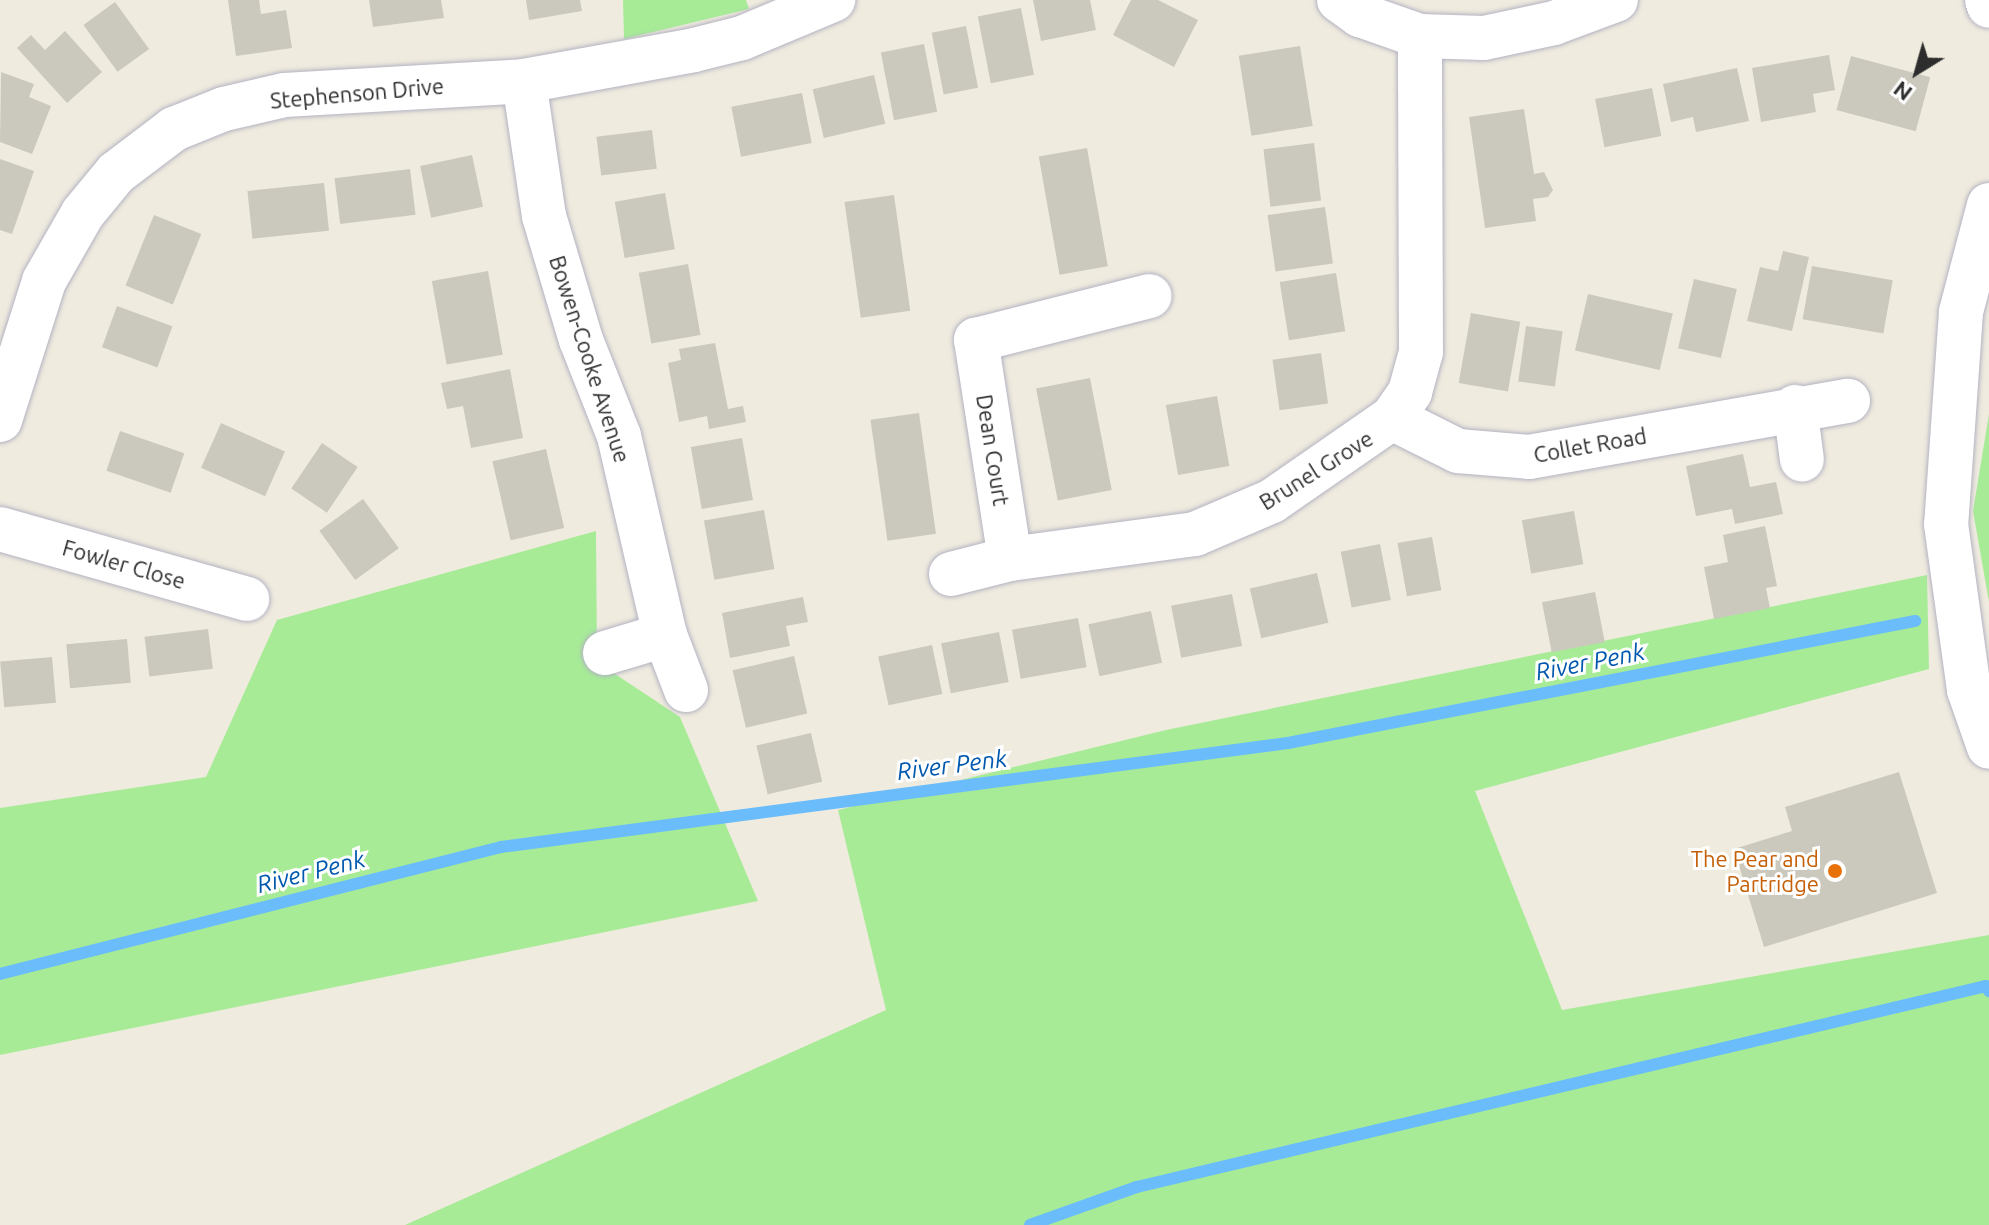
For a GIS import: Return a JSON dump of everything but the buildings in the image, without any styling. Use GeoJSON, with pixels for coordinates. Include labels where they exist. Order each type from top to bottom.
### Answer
{"type":"FeatureCollection","features":[{"type":"Feature","properties":{"kind":"street","name":"Stephenson Drive"},"geometry":{"type":"LineString","coordinates":[[0,420],[44,281],[83,213],[116,173],[174,129],[224,109],[284,95],[524,81],[742,38],[833,0]]}},
{"type":"Feature","properties":{"kind":"street"},"geometry":{"type":"LineString","coordinates":[[1339,0],[1360,15],[1420,36],[1484,38],[1554,23],[1616,0]]}},
{"type":"Feature","properties":{"kind":"street","name":"Brunel Grove"},"geometry":{"type":"LineString","coordinates":[[951,574],[1010,559],[1195,534],[1272,501],[1361,445],[1392,418],[1410,392],[1421,352],[1420,36]]}},
{"type":"Feature","properties":{"kind":"street","name":"Bowen-Cooke Avenue"},"geometry":{"type":"LineString","coordinates":[[524,81],[544,216],[581,340],[619,436],[665,635],[686,690]]}},
{"type":"Feature","properties":{"kind":"street"},"geometry":{"type":"LineString","coordinates":[[1989,205],[1961,312],[1946,524],[1969,690],[1989,747]]}},
{"type":"Feature","properties":{"kind":"street","name":"Dean Court"},"geometry":{"type":"LineString","coordinates":[[1010,559],[976,340],[1150,296]]}},
{"type":"Feature","properties":{"kind":"street","name":"Collet Road"},"geometry":{"type":"LineString","coordinates":[[1392,418],[1458,451],[1529,457],[1795,407],[1848,401]]}},
{"type":"Feature","properties":{"kind":"street"},"geometry":{"type":"LineString","coordinates":[[1795,407],[1802,460]]}},
{"type":"Feature","properties":{"kind":"street","name":"Fowler Close"},"geometry":{"type":"LineString","coordinates":[[0,529],[247,599]]}},
{"type":"Feature","properties":{"kind":"street"},"geometry":{"type":"LineString","coordinates":[[605,653],[665,635]]}},
{"type":"Feature","properties":{"kind":"green space"},"geometry":{"type":"Polygon","coordinates":[[[623,0],[746,0],[749,9],[624,39],[623,0]]]}},
{"type":"Feature","properties":{"kind":"green space"},"geometry":{"type":"Polygon","coordinates":[[[1989,414],[1989,602],[1973,511],[1989,414]]]}},
{"type":"Feature","properties":{"kind":"green space"},"geometry":{"type":"Polygon","coordinates":[[[596,531],[597,662],[680,717],[758,901],[0,1055],[0,808],[206,777],[277,620],[596,531]]]}},
{"type":"Feature","properties":{"kind":"green space"},"geometry":{"type":"Polygon","coordinates":[[[1927,575],[1929,669],[1475,791],[1562,1010],[1989,935],[1989,1225],[405,1225],[886,1010],[838,810],[1166,730],[1927,575]]]}},
{"type":"Feature","properties":{"kind":"waterway","name":"River Penk"},"geometry":{"type":"LineString","coordinates":[[0,974],[501,847],[1288,743],[1915,621]]}},
{"type":"Feature","properties":{"kind":"waterway"},"geometry":{"type":"LineString","coordinates":[[1030,1225],[1137,1187],[1986,986],[1989,991]]}},
{"type":"Feature","properties":{"kind":"place","name":"The Pear and Partridge"},"geometry":{"type":"Point","coordinates":[1835,871]}}]}
